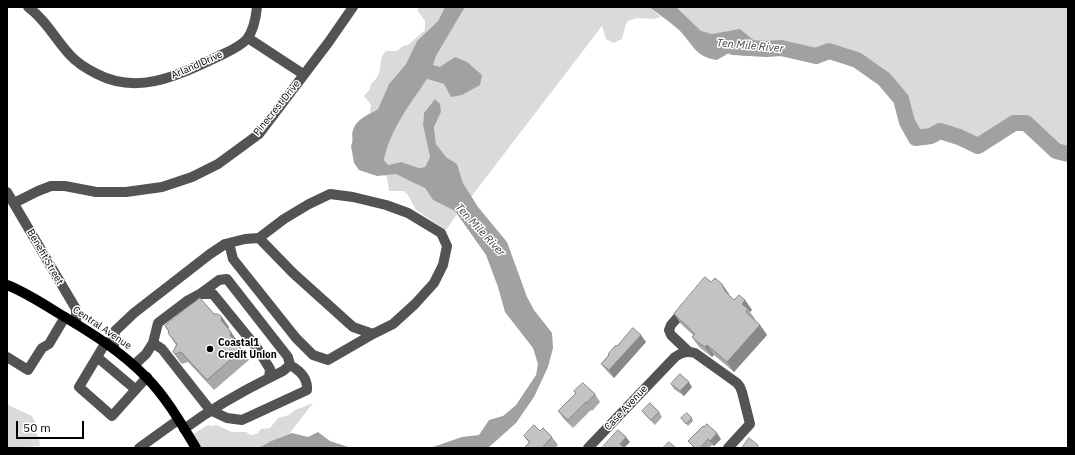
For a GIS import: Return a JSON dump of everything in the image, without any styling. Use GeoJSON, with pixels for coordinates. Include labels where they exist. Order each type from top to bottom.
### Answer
{"type":"FeatureCollection","features":[{"type":"Feature","properties":{"kind":"main road","name":"Central Avenue"},"geometry":{"type":"LineString","coordinates":[[7,285],[65,317],[110,345],[134,365],[146,377],[196,448]]}},
{"type":"Feature","properties":{"kind":"street","name":"Arland Drive"},"geometry":{"type":"LineString","coordinates":[[28,7],[46,24],[70,55],[79,63],[99,75],[122,82],[164,80],[234,49],[248,38]]}},
{"type":"Feature","properties":{"kind":"street"},"geometry":{"type":"LineString","coordinates":[[257,7],[253,26],[248,38],[303,74]]}},
{"type":"Feature","properties":{"kind":"street","name":"Pinecrest Drive"},"geometry":{"type":"LineString","coordinates":[[14,203],[51,186],[65,186],[96,192],[126,192],[162,187],[192,178],[218,164],[259,134],[353,7]]}},
{"type":"Feature","properties":{"kind":"street","name":"Benefit Street"},"geometry":{"type":"LineString","coordinates":[[7,192],[76,309],[76,324]]}},
{"type":"Feature","properties":{"kind":"street"},"geometry":{"type":"LineString","coordinates":[[146,377],[112,416],[79,387],[97,357],[110,345],[115,331],[134,313],[210,254],[225,244],[229,243],[245,239],[259,238],[284,219],[309,204],[330,194],[353,197],[386,205],[408,213],[424,222],[440,234],[447,246],[443,265],[434,283],[416,304],[393,324],[328,360],[313,355],[296,338],[234,259],[229,243]]}},
{"type":"Feature","properties":{"kind":"street"},"geometry":{"type":"LineString","coordinates":[[259,238],[293,273],[353,327],[373,334]]}},
{"type":"Feature","properties":{"kind":"street"},"geometry":{"type":"LineString","coordinates":[[134,365],[146,354],[152,343],[158,323],[187,301],[200,294],[219,280],[227,279],[288,357],[290,365],[300,371],[308,384],[307,390],[242,420],[227,418],[210,410],[162,348],[152,343]]}},
{"type":"Feature","properties":{"kind":"street"},"geometry":{"type":"LineString","coordinates":[[200,294],[213,294],[226,309],[258,348],[270,369],[269,378]]}},
{"type":"Feature","properties":{"kind":"street"},"geometry":{"type":"LineString","coordinates":[[689,303],[671,325],[669,330],[689,352],[694,353],[737,383],[740,387],[750,424],[728,448]]}},
{"type":"Feature","properties":{"kind":"street"},"geometry":{"type":"LineString","coordinates":[[7,357],[28,370],[42,348],[49,344],[65,317]]}},
{"type":"Feature","properties":{"kind":"street","name":"Case Avenue"},"geometry":{"type":"LineString","coordinates":[[588,448],[664,368],[681,353],[689,352]]}},
{"type":"Feature","properties":{"kind":"street"},"geometry":{"type":"LineString","coordinates":[[97,357],[135,389]]}},
{"type":"Feature","properties":{"kind":"street"},"geometry":{"type":"LineString","coordinates":[[139,448],[156,437],[210,410],[238,393],[283,371],[290,365]]}},
{"type":"Feature","properties":{"kind":"shaded area"},"geometry":{"type":"Polygon","coordinates":[[[420,7],[445,7],[438,21],[417,41],[406,64],[389,84],[378,109],[370,113],[371,105],[364,96],[370,89],[371,84],[376,80],[380,71],[383,55],[386,51],[397,51],[403,46],[408,45],[425,30],[425,21],[417,10],[420,7]]]}},
{"type":"Feature","properties":{"kind":"shaded area"},"geometry":{"type":"Polygon","coordinates":[[[465,7],[649,7],[661,17],[653,19],[637,18],[628,21],[622,39],[613,43],[606,39],[602,26],[471,197],[463,183],[457,164],[446,157],[436,144],[434,127],[441,112],[435,100],[424,113],[423,125],[430,157],[425,167],[419,168],[401,162],[388,165],[384,160],[391,137],[396,127],[427,79],[444,84],[439,67],[433,65],[436,56],[465,7]]]}},
{"type":"Feature","properties":{"kind":"shaded area"},"geometry":{"type":"Polygon","coordinates":[[[664,7],[1068,7],[1068,154],[1056,151],[1026,123],[1014,123],[978,146],[959,137],[940,131],[931,136],[916,138],[907,122],[901,99],[884,79],[857,60],[829,51],[816,56],[781,48],[742,48],[718,46],[664,7]]]}},
{"type":"Feature","properties":{"kind":"shaded area"},"geometry":{"type":"Polygon","coordinates":[[[396,174],[425,188],[433,200],[455,211],[457,214],[446,230],[416,210],[408,195],[404,191],[389,191],[387,177],[384,175],[396,174]]]}},
{"type":"Feature","properties":{"kind":"shaded area"},"geometry":{"type":"Polygon","coordinates":[[[7,403],[10,406],[32,416],[37,426],[35,430],[39,438],[40,446],[7,448],[7,403]]]}},
{"type":"Feature","properties":{"kind":"shaded area"},"geometry":{"type":"Polygon","coordinates":[[[313,403],[289,434],[271,441],[259,448],[194,448],[188,437],[208,425],[216,425],[232,432],[246,432],[251,435],[257,434],[261,429],[270,428],[278,418],[289,415],[295,410],[313,403]]]}},
{"type":"Feature","properties":{"kind":"water"},"geometry":{"type":"Polygon","coordinates":[[[445,7],[465,7],[436,56],[433,65],[440,67],[455,57],[467,62],[482,75],[480,85],[462,95],[451,97],[444,84],[427,79],[396,127],[387,148],[384,160],[388,165],[401,162],[419,168],[425,167],[430,157],[423,125],[424,113],[435,99],[440,104],[441,112],[434,127],[436,144],[446,157],[457,164],[463,183],[478,207],[507,242],[527,297],[534,310],[552,333],[553,348],[548,367],[534,397],[516,423],[488,448],[430,448],[462,437],[479,435],[489,420],[503,416],[516,405],[536,375],[538,364],[533,348],[505,312],[498,287],[486,255],[455,211],[433,200],[425,188],[396,174],[377,176],[359,170],[354,163],[351,146],[352,132],[357,123],[378,109],[389,84],[406,64],[417,41],[438,21],[445,7]]]}},
{"type":"Feature","properties":{"kind":"water"},"geometry":{"type":"Polygon","coordinates":[[[649,7],[676,7],[701,31],[712,34],[740,29],[757,43],[755,49],[746,56],[729,53],[717,60],[704,56],[695,49],[679,30],[649,7]]]}},
{"type":"Feature","properties":{"kind":"water"},"geometry":{"type":"Polygon","coordinates":[[[318,432],[330,441],[351,448],[259,448],[271,441],[292,433],[308,437],[318,432]]]}},
{"type":"Feature","properties":{"kind":"building"},"geometry":{"type":"Polygon","coordinates":[[[705,277],[711,282],[715,278],[722,284],[725,291],[734,300],[739,295],[745,300],[742,304],[748,309],[746,312],[760,325],[727,362],[707,345],[705,347],[692,337],[695,334],[674,314],[705,277]]]}},
{"type":"Feature","properties":{"kind":"building","name":"Coastal1 Credit Union"},"geometry":{"type":"Polygon","coordinates":[[[200,298],[214,314],[218,314],[222,317],[221,320],[231,332],[230,335],[242,350],[207,380],[181,352],[175,354],[173,352],[177,344],[168,333],[169,331],[165,326],[200,298]]]}},
{"type":"Feature","properties":{"kind":"building"},"geometry":{"type":"Polygon","coordinates":[[[633,328],[641,335],[609,370],[601,364],[616,345],[617,346],[633,328]]]}},
{"type":"Feature","properties":{"kind":"building"},"geometry":{"type":"Polygon","coordinates":[[[680,374],[689,382],[680,391],[671,384],[680,374]]]}},
{"type":"Feature","properties":{"kind":"building"},"geometry":{"type":"Polygon","coordinates":[[[583,383],[595,394],[568,420],[558,411],[576,393],[574,391],[583,383]]]}},
{"type":"Feature","properties":{"kind":"building"},"geometry":{"type":"Polygon","coordinates":[[[650,403],[659,412],[651,420],[642,411],[650,403]]]}},
{"type":"Feature","properties":{"kind":"building"},"geometry":{"type":"Polygon","coordinates":[[[687,413],[692,418],[686,424],[681,418],[687,413]]]}},
{"type":"Feature","properties":{"kind":"building"},"geometry":{"type":"Polygon","coordinates":[[[707,424],[717,433],[710,441],[708,439],[700,448],[695,448],[688,441],[707,424]]]}},
{"type":"Feature","properties":{"kind":"building"},"geometry":{"type":"Polygon","coordinates":[[[534,425],[540,431],[543,428],[552,437],[542,448],[524,448],[530,442],[524,436],[534,425]]]}},
{"type":"Feature","properties":{"kind":"building"},"geometry":{"type":"Polygon","coordinates":[[[618,430],[626,437],[620,444],[625,448],[604,448],[603,447],[618,430]]]}},
{"type":"Feature","properties":{"kind":"building"},"geometry":{"type":"Polygon","coordinates":[[[749,438],[758,445],[758,448],[742,448],[749,438]]]}},
{"type":"Feature","properties":{"kind":"building"},"geometry":{"type":"Polygon","coordinates":[[[669,442],[676,448],[665,448],[664,447],[669,442]]]}},
{"type":"Feature","properties":{"kind":"waterway","name":"Ten Mile River"},"geometry":{"type":"LineString","coordinates":[[733,47],[766,49],[781,48],[816,56],[829,51],[857,60],[884,79],[901,99],[907,122],[916,138],[931,136],[940,131],[959,137],[978,146],[1014,123],[1026,123],[1056,151],[1068,154]]}},
{"type":"Feature","properties":{"kind":"place","name":"Coastal1 Credit Union"},"geometry":{"type":"Point","coordinates":[210,349]}}]}
